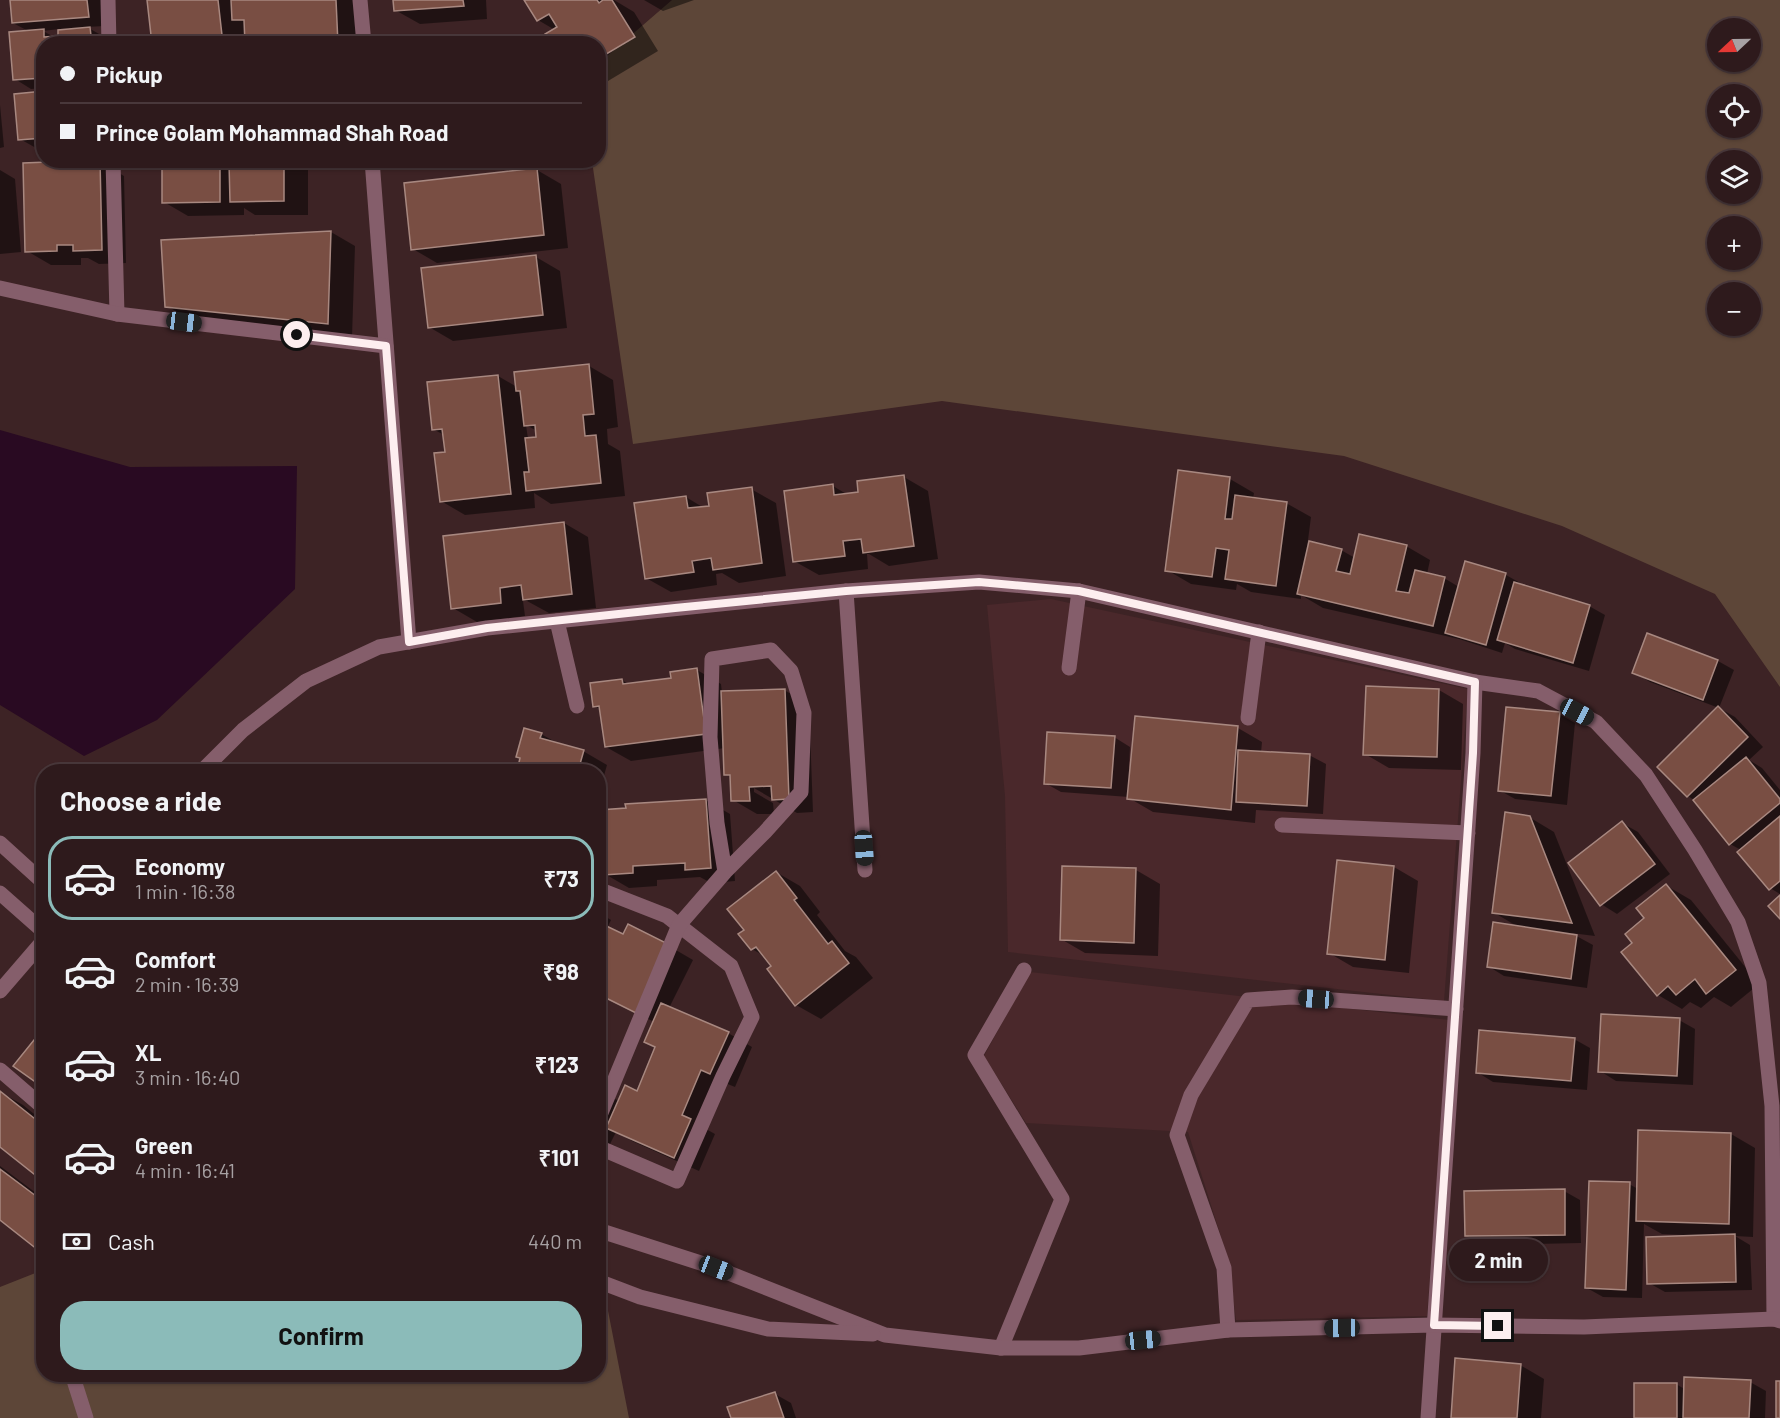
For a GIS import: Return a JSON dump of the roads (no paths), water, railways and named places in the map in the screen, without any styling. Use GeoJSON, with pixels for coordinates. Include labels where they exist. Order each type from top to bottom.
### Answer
{"type":"FeatureCollection","features":[{"type":"Feature","properties":{"kind":"street"},"geometry":{"type":"LineString","coordinates":[[108,0],[109,36]]}},
{"type":"Feature","properties":{"kind":"street"},"geometry":{"type":"LineString","coordinates":[[360,0],[363,36]]}},
{"type":"Feature","properties":{"kind":"street"},"geometry":{"type":"LineString","coordinates":[[112,168],[117,314]]}},
{"type":"Feature","properties":{"kind":"street"},"geometry":{"type":"LineString","coordinates":[[373,168],[409,642]]}},
{"type":"Feature","properties":{"kind":"street"},"geometry":{"type":"LineString","coordinates":[[0,288],[117,314],[386,346]]}},
{"type":"Feature","properties":{"kind":"street"},"geometry":{"type":"LineString","coordinates":[[209,764],[243,730],[306,681],[379,646],[487,628],[846,591],[979,582],[1079,591],[1475,682],[1538,691],[1596,722],[1646,775],[1695,850],[1738,922],[1759,982],[1776,1105],[1777,1320],[1584,1328],[1434,1325],[1228,1330],[1079,1348],[1001,1348],[885,1335],[768,1329],[640,1297],[606,1284]]}},
{"type":"Feature","properties":{"kind":"street"},"geometry":{"type":"LineString","coordinates":[[846,591],[865,870]]}},
{"type":"Feature","properties":{"kind":"street"},"geometry":{"type":"LineString","coordinates":[[1069,669],[1079,591]]}},
{"type":"Feature","properties":{"kind":"street"},"geometry":{"type":"LineString","coordinates":[[557,621],[577,706]]}},
{"type":"Feature","properties":{"kind":"street"},"geometry":{"type":"LineString","coordinates":[[1248,718],[1259,632]]}},
{"type":"Feature","properties":{"kind":"street"},"geometry":{"type":"LineString","coordinates":[[606,1101],[679,925],[725,872],[801,792],[804,712],[791,671],[771,650],[712,659],[710,738],[717,823],[725,872]]}},
{"type":"Feature","properties":{"kind":"street"},"geometry":{"type":"LineString","coordinates":[[1428,1418],[1468,833],[1475,682]]}},
{"type":"Feature","properties":{"kind":"street"},"geometry":{"type":"LineString","coordinates":[[1282,825],[1468,833]]}},
{"type":"Feature","properties":{"kind":"street"},"geometry":{"type":"LineString","coordinates":[[0,843],[36,876]]}},
{"type":"Feature","properties":{"kind":"street"},"geometry":{"type":"LineString","coordinates":[[606,892],[667,916],[731,966],[752,1017],[723,1076],[677,1181],[606,1150]]}},
{"type":"Feature","properties":{"kind":"street"},"geometry":{"type":"LineString","coordinates":[[0,893],[36,925]]}},
{"type":"Feature","properties":{"kind":"street"},"geometry":{"type":"LineString","coordinates":[[0,991],[36,949]]}},
{"type":"Feature","properties":{"kind":"street"},"geometry":{"type":"LineString","coordinates":[[1001,1348],[1062,1199],[975,1056],[1024,970]]}},
{"type":"Feature","properties":{"kind":"street"},"geometry":{"type":"LineString","coordinates":[[1228,1330],[1224,1268],[1177,1135],[1191,1095],[1248,1000],[1292,997],[1456,1009]]}},
{"type":"Feature","properties":{"kind":"street"},"geometry":{"type":"LineString","coordinates":[[0,1070],[36,1101]]}},
{"type":"Feature","properties":{"kind":"street"},"geometry":{"type":"LineString","coordinates":[[606,1233],[716,1268],[885,1335]]}},
{"type":"Feature","properties":{"kind":"street"},"geometry":{"type":"LineString","coordinates":[[75,1382],[86,1418]]}}]}
